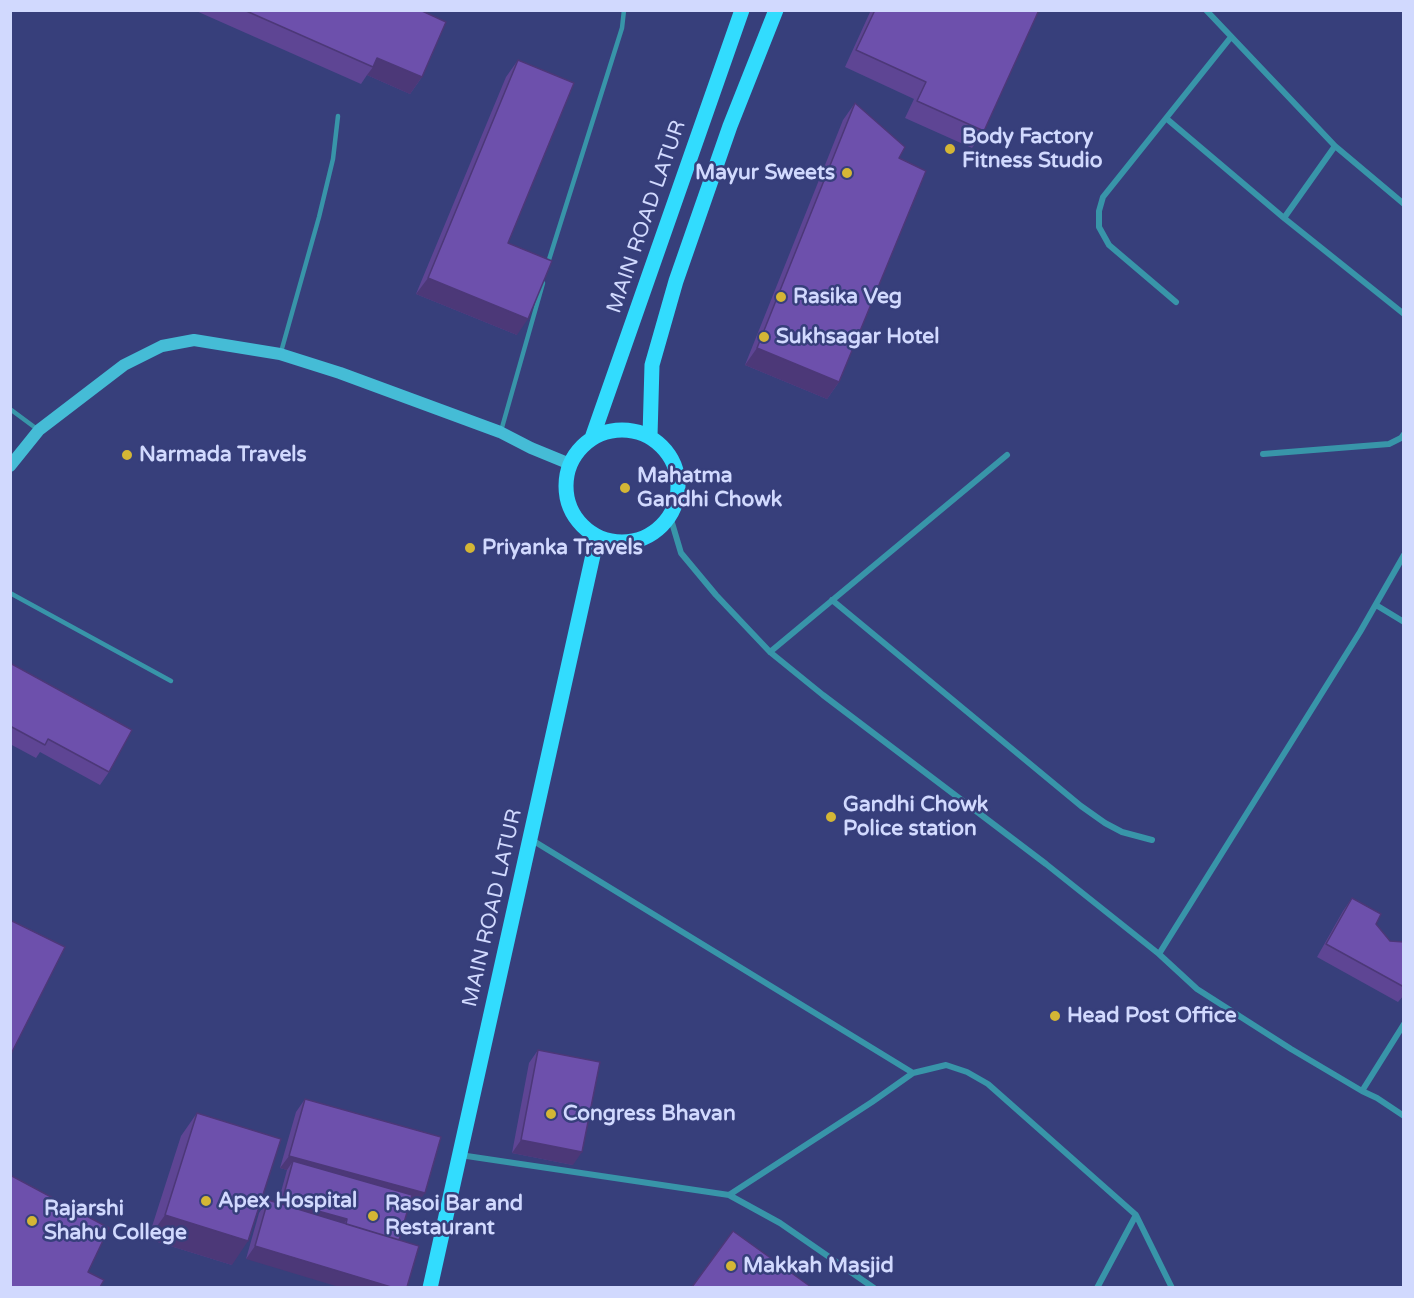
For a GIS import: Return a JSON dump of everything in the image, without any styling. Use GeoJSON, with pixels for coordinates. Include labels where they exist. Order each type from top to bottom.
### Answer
{"type":"FeatureCollection","features":[{"type":"Feature","properties":{"kind":"main road","name":"MAIN ROAD LATUR"},"geometry":{"type":"LineString","coordinates":[[591,438],[742,10]]}},
{"type":"Feature","properties":{"kind":"main road"},"geometry":{"type":"LineString","coordinates":[[650,436],[651,365],[676,281],[730,126],[776,10]]}},
{"type":"Feature","properties":{"kind":"main road"},"geometry":{"type":"LineString","coordinates":[[10,466],[39,430],[124,365],[162,346],[194,340],[280,354],[340,373],[500,432],[570,464]]}},
{"type":"Feature","properties":{"kind":"main road"},"geometry":{"type":"LineString","coordinates":[[615,429],[633,430],[650,436],[664,447],[673,461],[678,480],[678,499],[670,516],[657,530],[641,539],[623,543],[610,541],[597,537],[574,516],[569,507],[566,479],[570,464],[591,438],[615,429]]}},
{"type":"Feature","properties":{"kind":"main road","name":"MAIN ROAD LATUR"},"geometry":{"type":"LineString","coordinates":[[430,1287],[597,537]]}},
{"type":"Feature","properties":{"kind":"street"},"geometry":{"type":"LineString","coordinates":[[1206,10],[1335,146],[1404,204]]}},
{"type":"Feature","properties":{"kind":"street"},"geometry":{"type":"LineString","coordinates":[[1176,302],[1108,245],[1099,227],[1099,211],[1103,198],[1231,36]]}},
{"type":"Feature","properties":{"kind":"street"},"geometry":{"type":"LineString","coordinates":[[1167,119],[1284,218],[1404,314]]}},
{"type":"Feature","properties":{"kind":"street"},"geometry":{"type":"LineString","coordinates":[[1284,218],[1335,146]]}},
{"type":"Feature","properties":{"kind":"street"},"geometry":{"type":"LineString","coordinates":[[1263,454],[1389,444],[1403,437]]}},
{"type":"Feature","properties":{"kind":"street"},"geometry":{"type":"LineString","coordinates":[[770,652],[1007,455]]}},
{"type":"Feature","properties":{"kind":"street"},"geometry":{"type":"LineString","coordinates":[[670,516],[681,553],[716,595],[770,652],[823,695],[1046,864],[1159,954],[1197,989],[1404,1116]]}},
{"type":"Feature","properties":{"kind":"street"},"geometry":{"type":"LineString","coordinates":[[1159,954],[1360,632],[1404,555]]}},
{"type":"Feature","properties":{"kind":"street"},"geometry":{"type":"LineString","coordinates":[[832,600],[1097,818],[1122,832],[1152,840]]}},
{"type":"Feature","properties":{"kind":"street"},"geometry":{"type":"LineString","coordinates":[[1376,605],[1404,622]]}},
{"type":"Feature","properties":{"kind":"street"},"geometry":{"type":"LineString","coordinates":[[530,839],[913,1073]]}},
{"type":"Feature","properties":{"kind":"street"},"geometry":{"type":"LineString","coordinates":[[1362,1092],[1404,1024]]}},
{"type":"Feature","properties":{"kind":"street"},"geometry":{"type":"LineString","coordinates":[[729,1195],[913,1073],[946,1065],[967,1072],[988,1084],[1136,1215],[1172,1287]]}},
{"type":"Feature","properties":{"kind":"street"},"geometry":{"type":"LineString","coordinates":[[460,1155],[729,1195],[780,1223],[874,1287]]}},
{"type":"Feature","properties":{"kind":"street"},"geometry":{"type":"LineString","coordinates":[[1097,1287],[1136,1215]]}},
{"type":"Feature","properties":{"kind":"lane"},"geometry":{"type":"LineString","coordinates":[[500,432],[546,272],[622,28],[624,10]]}},
{"type":"Feature","properties":{"kind":"lane"},"geometry":{"type":"LineString","coordinates":[[280,354],[320,218],[333,159],[338,116]]}},
{"type":"Feature","properties":{"kind":"lane"},"geometry":{"type":"LineString","coordinates":[[10,409],[39,430]]}},
{"type":"Feature","properties":{"kind":"lane"},"geometry":{"type":"LineString","coordinates":[[10,593],[171,681]]}},
{"type":"Feature","properties":{"kind":"building"},"geometry":{"type":"Polygon","coordinates":[[[244,10],[420,10],[446,22],[422,77],[377,58],[373,67],[244,10]]]}},
{"type":"Feature","properties":{"kind":"building"},"geometry":{"type":"Polygon","coordinates":[[[875,10],[1039,10],[984,131],[917,101],[926,82],[856,50],[875,10]]]}},
{"type":"Feature","properties":{"kind":"building"},"geometry":{"type":"Polygon","coordinates":[[[518,60],[574,83],[508,243],[552,261],[528,319],[428,278],[518,60]]]}},
{"type":"Feature","properties":{"kind":"building"},"geometry":{"type":"Polygon","coordinates":[[[855,103],[905,147],[899,158],[926,171],[839,382],[757,348],[855,103]]]}},
{"type":"Feature","properties":{"kind":"building"},"geometry":{"type":"Polygon","coordinates":[[[10,663],[132,730],[109,772],[48,739],[45,745],[10,726],[10,663]]]}},
{"type":"Feature","properties":{"kind":"building"},"geometry":{"type":"Polygon","coordinates":[[[1352,898],[1381,914],[1376,924],[1390,941],[1404,942],[1404,987],[1326,944],[1352,898]]]}},
{"type":"Feature","properties":{"kind":"building"},"geometry":{"type":"Polygon","coordinates":[[[10,920],[65,947],[10,1056],[10,920]]]}},
{"type":"Feature","properties":{"kind":"building","name":"Congress Bhavan"},"geometry":{"type":"Polygon","coordinates":[[[538,1050],[600,1062],[582,1152],[521,1140],[538,1050]]]}},
{"type":"Feature","properties":{"kind":"building"},"geometry":{"type":"Polygon","coordinates":[[[305,1099],[441,1137],[425,1193],[289,1156],[305,1099]]]}},
{"type":"Feature","properties":{"kind":"building","name":"Apex Hospital"},"geometry":{"type":"Polygon","coordinates":[[[197,1113],[281,1139],[248,1241],[165,1215],[197,1113]]]}},
{"type":"Feature","properties":{"kind":"building"},"geometry":{"type":"Polygon","coordinates":[[[293,1161],[412,1195],[399,1240],[346,1224],[347,1219],[282,1201],[293,1161]]]}},
{"type":"Feature","properties":{"kind":"building","name":"Rajarshi Shahu College"},"geometry":{"type":"Polygon","coordinates":[[[10,1175],[109,1228],[88,1272],[104,1280],[100,1287],[10,1287],[10,1175]]]}},
{"type":"Feature","properties":{"kind":"building"},"geometry":{"type":"Polygon","coordinates":[[[268,1200],[419,1246],[407,1287],[391,1287],[255,1246],[268,1200]]]}},
{"type":"Feature","properties":{"kind":"building"},"geometry":{"type":"Polygon","coordinates":[[[733,1231],[811,1287],[692,1287],[733,1231]]]}},
{"type":"Feature","properties":{"kind":"place","name":"Body Factory Fitness Studio"},"geometry":{"type":"Point","coordinates":[950,149]}},
{"type":"Feature","properties":{"kind":"place","name":"Mayur Sweets"},"geometry":{"type":"Point","coordinates":[847,173]}},
{"type":"Feature","properties":{"kind":"place","name":"Rasika Veg"},"geometry":{"type":"Point","coordinates":[781,297]}},
{"type":"Feature","properties":{"kind":"place","name":"Sukhsagar Hotel"},"geometry":{"type":"Point","coordinates":[764,337]}},
{"type":"Feature","properties":{"kind":"place","name":"Narmada Travels"},"geometry":{"type":"Point","coordinates":[127,455]}},
{"type":"Feature","properties":{"kind":"place","name":"Mahatma Gandhi Chowk"},"geometry":{"type":"Point","coordinates":[625,488]}},
{"type":"Feature","properties":{"kind":"place","name":"Priyanka Travels"},"geometry":{"type":"Point","coordinates":[470,548]}},
{"type":"Feature","properties":{"kind":"place","name":"Gandhi Chowk Police station"},"geometry":{"type":"Point","coordinates":[831,817]}},
{"type":"Feature","properties":{"kind":"place","name":"Head Post Office"},"geometry":{"type":"Point","coordinates":[1055,1016]}},
{"type":"Feature","properties":{"kind":"place","name":"Congress Bhavan"},"geometry":{"type":"Point","coordinates":[551,1114]}},
{"type":"Feature","properties":{"kind":"place","name":"Apex Hospital"},"geometry":{"type":"Point","coordinates":[206,1201]}},
{"type":"Feature","properties":{"kind":"place","name":"Rasoi Bar and Restaurant"},"geometry":{"type":"Point","coordinates":[373,1216]}},
{"type":"Feature","properties":{"kind":"place","name":"Rajarshi Shahu College"},"geometry":{"type":"Point","coordinates":[32,1221]}},
{"type":"Feature","properties":{"kind":"place","name":"Makkah Masjid"},"geometry":{"type":"Point","coordinates":[731,1266]}}]}
